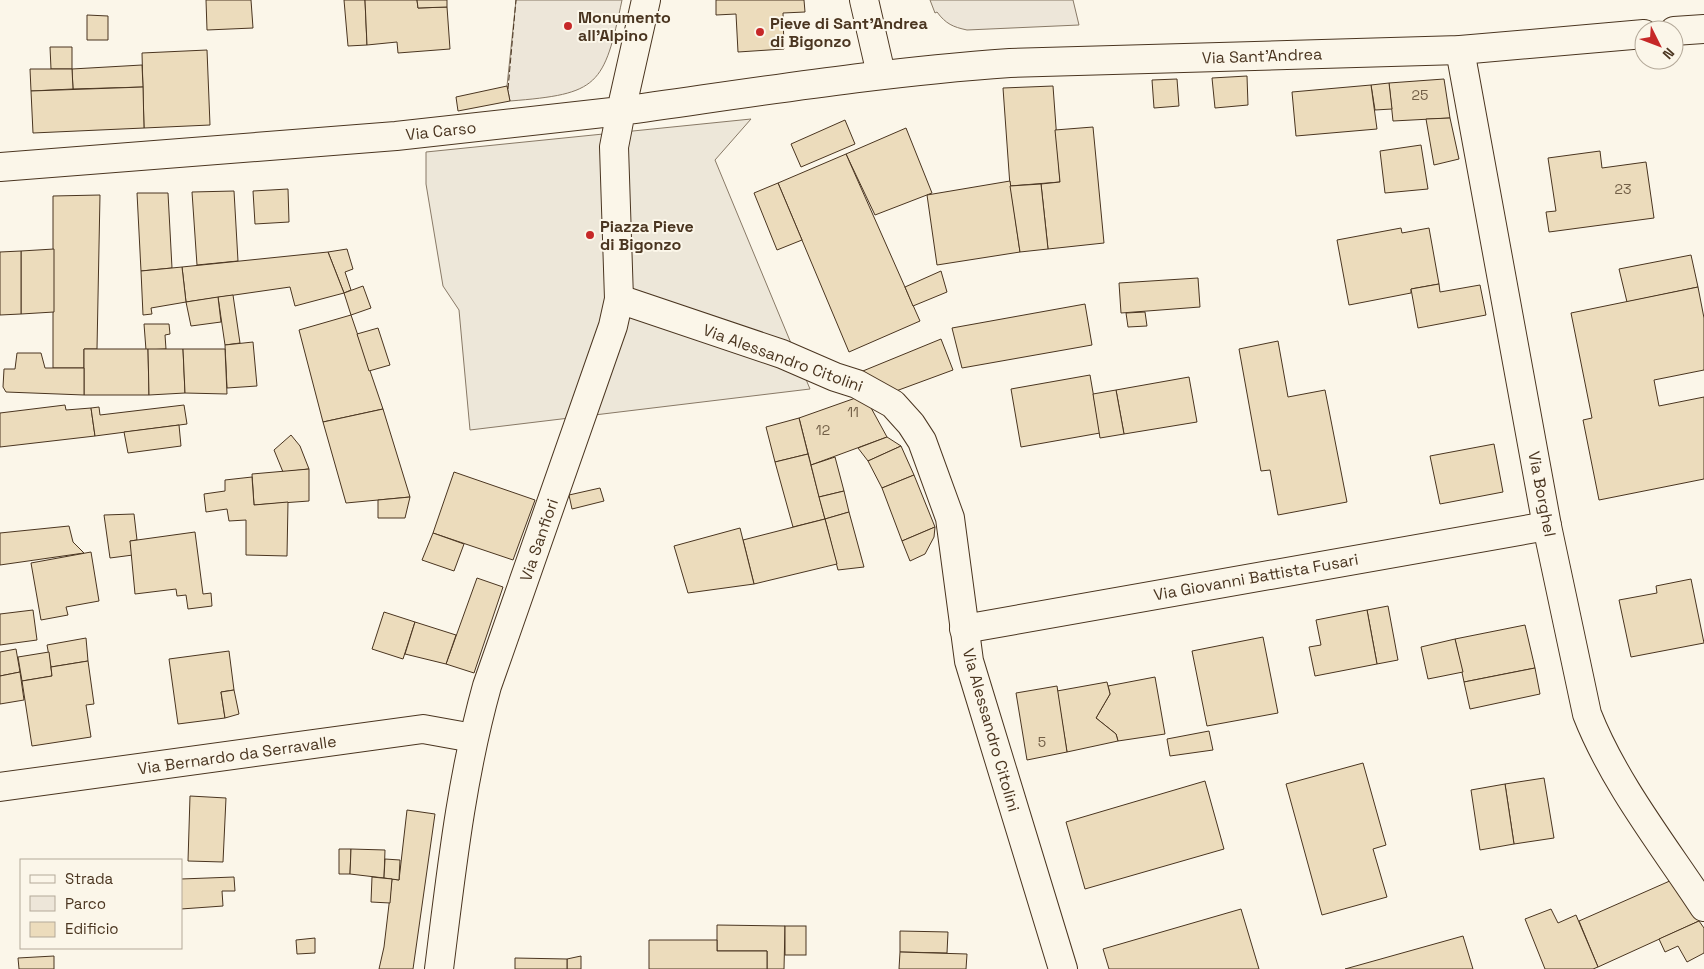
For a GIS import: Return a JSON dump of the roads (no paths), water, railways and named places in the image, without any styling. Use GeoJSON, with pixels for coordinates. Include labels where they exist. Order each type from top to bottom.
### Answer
{"type":"FeatureCollection","features":[{"type":"Feature","properties":{"kind":"street","name":"Via Sanfiori"},"geometry":{"type":"LineString","coordinates":[[439,969],[460,808],[472,738],[487,686],[604,356],[618,299],[614,147],[646,0]]}},
{"type":"Feature","properties":{"kind":"street"},"geometry":{"type":"LineString","coordinates":[[864,0],[881,74]]}},
{"type":"Feature","properties":{"kind":"street"},"geometry":{"type":"LineString","coordinates":[[1684,30],[1704,29]]}},
{"type":"Feature","properties":{"kind":"street","name":"Via Sant'Andrea"},"geometry":{"type":"LineString","coordinates":[[881,74],[1010,64],[1460,50],[1634,35]]}},
{"type":"Feature","properties":{"kind":"street","name":"Via Borghel"},"geometry":{"type":"LineString","coordinates":[[1460,50],[1547,526],[1587,714],[1597,739],[1613,768],[1704,907]]}},
{"type":"Feature","properties":{"kind":"street","name":"Via Carso"},"geometry":{"type":"LineString","coordinates":[[0,168],[396,136],[622,111],[881,74]]}},
{"type":"Feature","properties":{"kind":"street","name":"Via Alessandro Citolini"},"geometry":{"type":"LineString","coordinates":[[618,299],[782,354],[857,384],[893,404],[922,441],[950,518],[955,542],[969,661],[1063,969]]}},
{"type":"Feature","properties":{"kind":"street","name":"Via Giovanni Battista Fusari"},"geometry":{"type":"LineString","coordinates":[[964,629],[1547,526]]}},
{"type":"Feature","properties":{"kind":"street","name":"Via Bernardo da Serravalle"},"geometry":{"type":"LineString","coordinates":[[0,787],[423,729],[472,738]]}},
{"type":"Feature","properties":{"kind":"place","name":"Monumento all'Alpino"},"geometry":{"type":"Point","coordinates":[568,26]}},
{"type":"Feature","properties":{"kind":"place","name":"Pieve di Sant'Andrea di Bigonzo"},"geometry":{"type":"Point","coordinates":[760,32]}},
{"type":"Feature","properties":{"kind":"place","name":"Piazza Pieve di Bigonzo"},"geometry":{"type":"Point","coordinates":[590,235]}}]}
